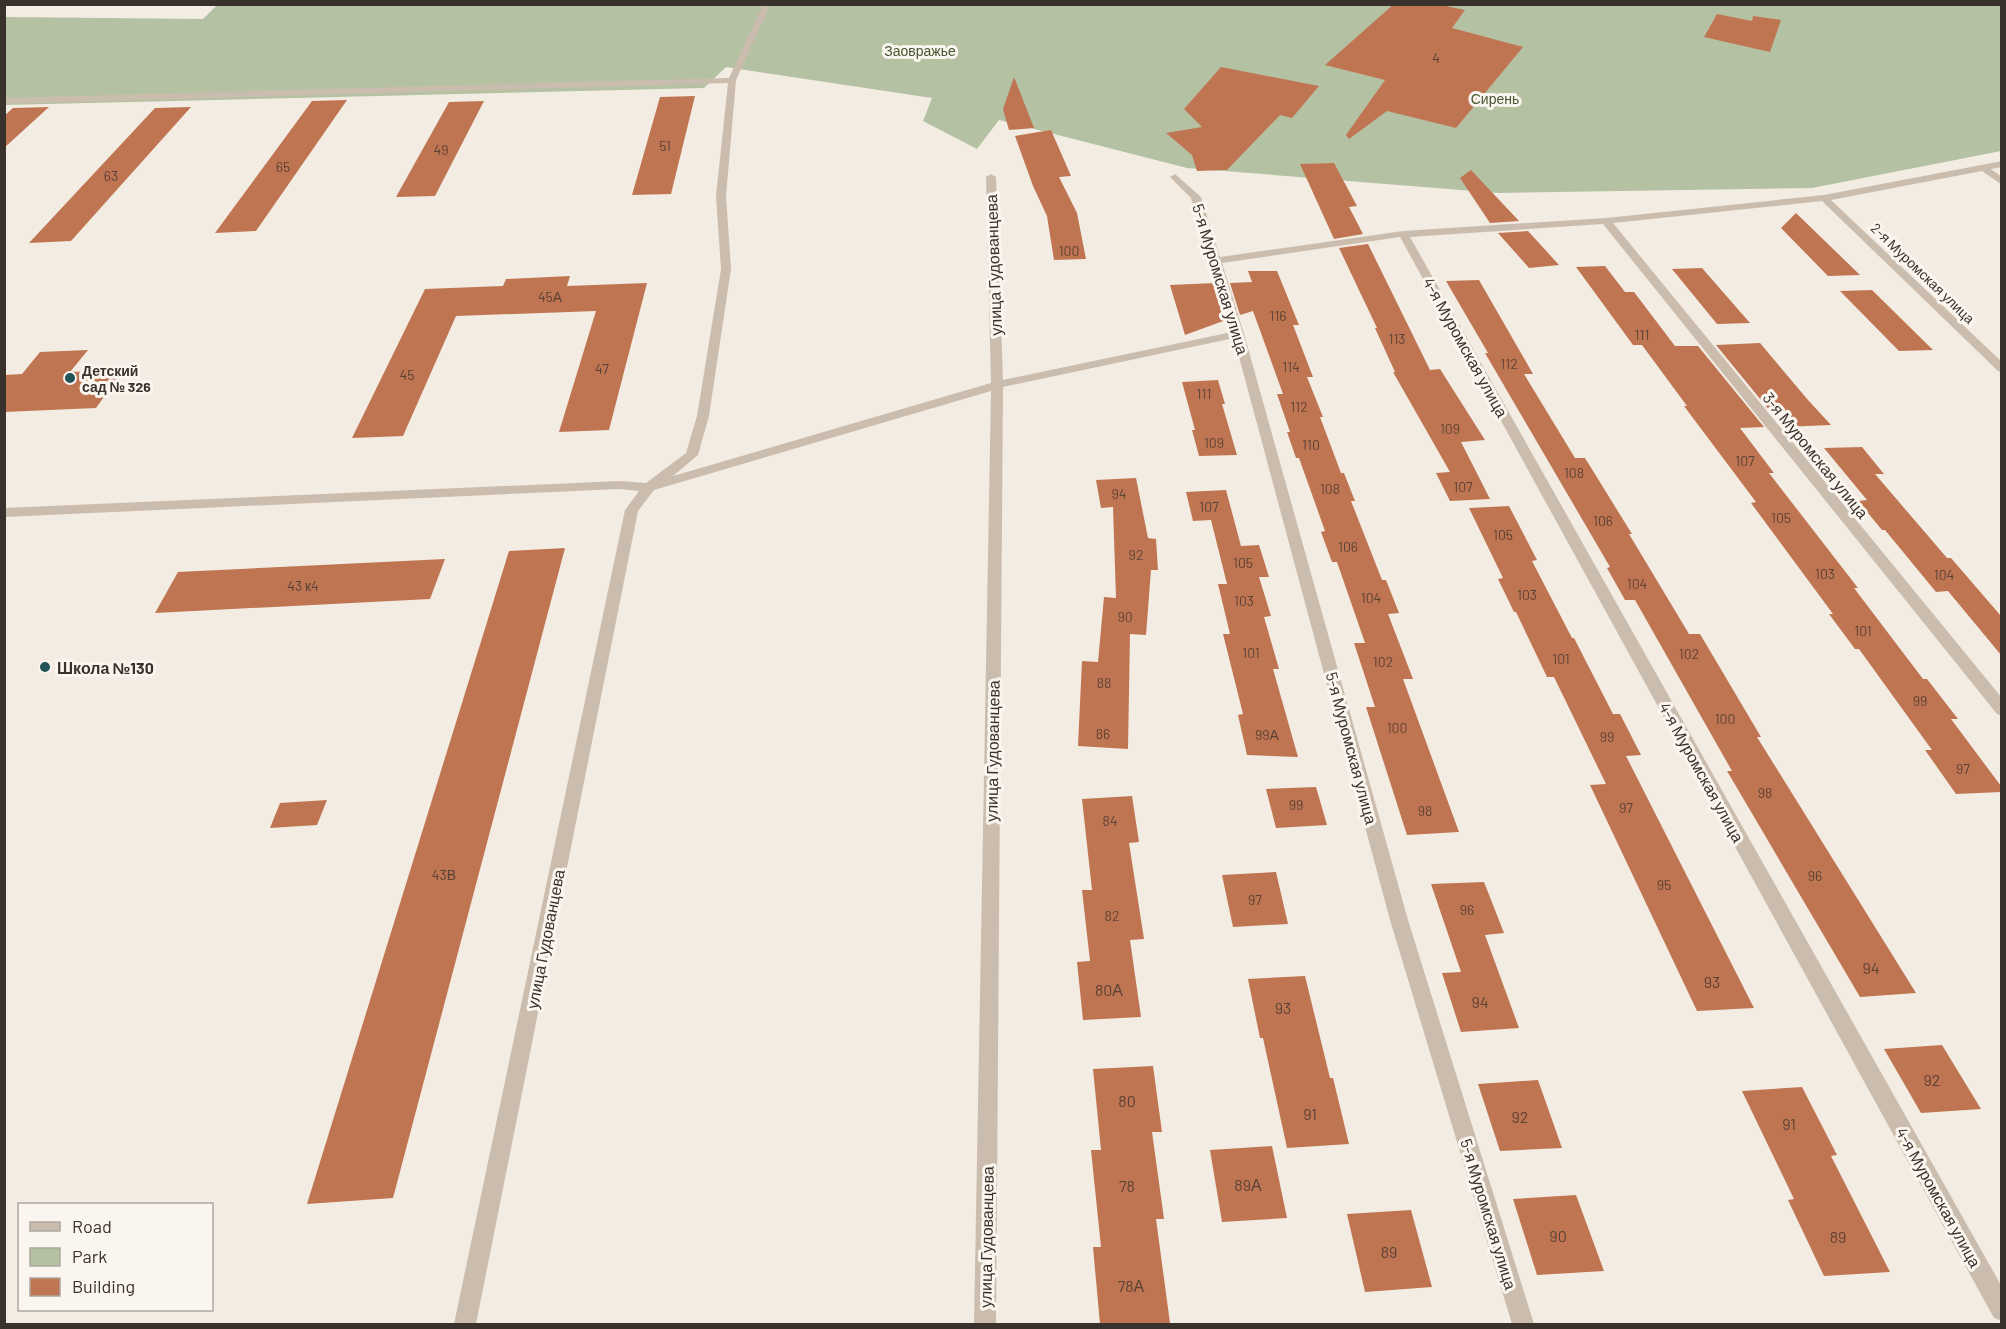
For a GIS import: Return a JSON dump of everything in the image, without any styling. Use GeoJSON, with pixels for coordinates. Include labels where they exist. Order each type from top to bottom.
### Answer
{"type":"FeatureCollection","features":[{"type":"Feature","properties":{"kind":"street","name":"улица Гудованцева"},"geometry":{"type":"LineString","coordinates":[[465,1324],[632,510],[650,488],[692,455],[703,416],[726,269],[722,196],[732,80],[767,4]]}},
{"type":"Feature","properties":{"kind":"street"},"geometry":{"type":"LineString","coordinates":[[4,101],[732,80]]}},
{"type":"Feature","properties":{"kind":"street"},"geometry":{"type":"LineString","coordinates":[[1216,261],[1403,234],[1605,221],[1824,198],[2001,164]]}},
{"type":"Feature","properties":{"kind":"street"},"geometry":{"type":"LineString","coordinates":[[1984,168],[2001,182]]}},
{"type":"Feature","properties":{"kind":"street","name":"улица Гудованцева"},"geometry":{"type":"LineString","coordinates":[[985,1324],[997,385],[991,177]]}},
{"type":"Feature","properties":{"kind":"street","name":"5-я Муромская улица"},"geometry":{"type":"LineString","coordinates":[[1175,177],[1196,197],[1216,261],[1399,920],[1523,1324]]}},
{"type":"Feature","properties":{"kind":"street","name":"2-я Муромская улица"},"geometry":{"type":"LineString","coordinates":[[1824,198],[2001,369]]}},
{"type":"Feature","properties":{"kind":"street","name":"3-я Муромская улица"},"geometry":{"type":"LineString","coordinates":[[1605,221],[2001,710]]}},
{"type":"Feature","properties":{"kind":"street","name":"4-я Муромская улица"},"geometry":{"type":"LineString","coordinates":[[1403,234],[2001,1310]]}},
{"type":"Feature","properties":{"kind":"street"},"geometry":{"type":"LineString","coordinates":[[4,513],[620,485],[650,488],[997,385],[1238,334]]}},
{"type":"Feature","properties":{"kind":"green space","name":"Сирень"},"geometry":{"type":"Polygon","coordinates":[[[217,5],[2001,5],[2001,151],[1812,188],[1498,193],[1187,168],[999,120],[977,149],[923,121],[932,98],[726,67],[704,88],[5,105],[5,17],[203,19],[217,5]]]}},
{"type":"Feature","properties":{"kind":"building"},"geometry":{"type":"Polygon","coordinates":[[[1394,4],[1436,4],[1465,10],[1452,28],[1523,47],[1456,128],[1387,111],[1349,139],[1346,135],[1385,80],[1325,65],[1394,4]]]}},
{"type":"Feature","properties":{"kind":"building"},"geometry":{"type":"Polygon","coordinates":[[[1717,14],[1752,21],[1753,16],[1781,20],[1770,52],[1704,37],[1717,14]]]}},
{"type":"Feature","properties":{"kind":"building"},"geometry":{"type":"Polygon","coordinates":[[[1221,67],[1319,86],[1292,118],[1280,115],[1227,170],[1197,171],[1192,155],[1166,133],[1202,127],[1184,109],[1221,67]]]}},
{"type":"Feature","properties":{"kind":"building"},"geometry":{"type":"Polygon","coordinates":[[[1014,77],[1034,128],[1009,130],[1003,109],[1014,77]]]}},
{"type":"Feature","properties":{"kind":"building"},"geometry":{"type":"Polygon","coordinates":[[[695,96],[671,194],[632,195],[660,97],[695,96]]]}},
{"type":"Feature","properties":{"kind":"building"},"geometry":{"type":"Polygon","coordinates":[[[347,100],[256,231],[215,233],[312,101],[347,100]]]}},
{"type":"Feature","properties":{"kind":"building"},"geometry":{"type":"Polygon","coordinates":[[[484,101],[435,196],[396,197],[449,102],[484,101]]]}},
{"type":"Feature","properties":{"kind":"building"},"geometry":{"type":"Polygon","coordinates":[[[49,107],[4,148],[4,116],[13,108],[49,107]]]}},
{"type":"Feature","properties":{"kind":"building"},"geometry":{"type":"Polygon","coordinates":[[[191,107],[71,241],[29,243],[155,108],[191,107]]]}},
{"type":"Feature","properties":{"kind":"building"},"geometry":{"type":"Polygon","coordinates":[[[1051,130],[1071,176],[1059,177],[1077,213],[1086,259],[1054,260],[1047,216],[1033,186],[1015,136],[1051,130]]]}},
{"type":"Feature","properties":{"kind":"building"},"geometry":{"type":"Polygon","coordinates":[[[1334,163],[1357,206],[1349,207],[1363,234],[1334,239],[1300,164],[1334,163]]]}},
{"type":"Feature","properties":{"kind":"building"},"geometry":{"type":"Polygon","coordinates":[[[1471,170],[1519,221],[1490,223],[1460,178],[1471,170]]]}},
{"type":"Feature","properties":{"kind":"building"},"geometry":{"type":"Polygon","coordinates":[[[1796,213],[1860,275],[1828,276],[1781,228],[1796,213]]]}},
{"type":"Feature","properties":{"kind":"building"},"geometry":{"type":"Polygon","coordinates":[[[1528,231],[1559,265],[1529,268],[1498,233],[1528,231]]]}},
{"type":"Feature","properties":{"kind":"building"},"geometry":{"type":"Polygon","coordinates":[[[1368,244],[1430,370],[1440,369],[1485,440],[1461,442],[1490,499],[1450,501],[1436,473],[1450,472],[1393,372],[1395,372],[1375,328],[1377,328],[1339,248],[1368,244]]]}},
{"type":"Feature","properties":{"kind":"building"},"geometry":{"type":"Polygon","coordinates":[[[1605,266],[1625,292],[1634,292],[1675,346],[1698,346],[1764,427],[1740,428],[1774,473],[1769,473],[1858,588],[1854,588],[1923,679],[1927,679],[1958,719],[1951,719],[2001,786],[2001,792],[1956,794],[1925,750],[1932,750],[1859,649],[1855,649],[1829,614],[1833,614],[1751,503],[1756,502],[1684,406],[1687,406],[1642,345],[1633,345],[1576,267],[1605,266]]]}},
{"type":"Feature","properties":{"kind":"building"},"geometry":{"type":"Polygon","coordinates":[[[1702,268],[1750,323],[1717,324],[1672,269],[1702,268]]]}},
{"type":"Feature","properties":{"kind":"building"},"geometry":{"type":"Polygon","coordinates":[[[1248,271],[1277,271],[1299,325],[1293,325],[1313,377],[1307,377],[1323,417],[1320,417],[1341,473],[1344,473],[1355,501],[1351,501],[1382,580],[1386,580],[1399,613],[1388,614],[1413,679],[1403,679],[1459,832],[1407,835],[1366,707],[1375,707],[1354,643],[1365,643],[1337,562],[1332,562],[1321,532],[1325,531],[1299,458],[1296,458],[1287,432],[1290,432],[1277,394],[1283,394],[1253,311],[1240,315],[1230,283],[1252,282],[1248,271]]]}},
{"type":"Feature","properties":{"kind":"building"},"geometry":{"type":"Polygon","coordinates":[[[570,276],[567,286],[647,283],[609,430],[559,432],[596,311],[456,316],[403,436],[352,438],[425,289],[503,286],[506,279],[570,276]]]}},
{"type":"Feature","properties":{"kind":"building"},"geometry":{"type":"Polygon","coordinates":[[[1479,280],[1533,374],[1524,374],[1575,458],[1585,458],[1632,534],[1629,534],[1689,634],[1700,634],[1761,737],[1757,737],[1916,993],[1860,997],[1727,771],[1732,771],[1635,600],[1625,600],[1607,568],[1610,567],[1485,353],[1488,353],[1446,281],[1479,280]]]}},
{"type":"Feature","properties":{"kind":"building"},"geometry":{"type":"Polygon","coordinates":[[[1215,283],[1226,320],[1185,335],[1170,285],[1215,283]]]}},
{"type":"Feature","properties":{"kind":"building"},"geometry":{"type":"Polygon","coordinates":[[[1872,290],[1933,350],[1899,351],[1840,291],[1872,290]]]}},
{"type":"Feature","properties":{"kind":"building"},"geometry":{"type":"Polygon","coordinates":[[[1760,343],[1831,425],[1783,427],[1716,345],[1760,343]]]}},
{"type":"Feature","properties":{"kind":"building"},"geometry":{"type":"Polygon","coordinates":[[[88,350],[70,372],[123,370],[96,408],[4,412],[4,375],[22,374],[40,352],[88,350]]]}},
{"type":"Feature","properties":{"kind":"building"},"geometry":{"type":"Polygon","coordinates":[[[1218,380],[1225,404],[1222,404],[1237,455],[1199,456],[1192,430],[1195,430],[1182,382],[1218,380]]]}},
{"type":"Feature","properties":{"kind":"building"},"geometry":{"type":"Polygon","coordinates":[[[1862,447],[1884,474],[1875,474],[1947,558],[1951,558],[2001,616],[2001,655],[1948,591],[1936,592],[1885,530],[1882,530],[1858,501],[1867,500],[1824,448],[1862,447]]]}},
{"type":"Feature","properties":{"kind":"building"},"geometry":{"type":"Polygon","coordinates":[[[1136,478],[1148,538],[1156,539],[1158,570],[1151,570],[1146,635],[1130,634],[1128,749],[1078,746],[1082,661],[1098,662],[1104,597],[1116,598],[1113,507],[1101,508],[1096,480],[1136,478]]]}},
{"type":"Feature","properties":{"kind":"building"},"geometry":{"type":"Polygon","coordinates":[[[1226,490],[1241,546],[1259,545],[1269,577],[1259,577],[1271,616],[1264,617],[1279,669],[1273,669],[1298,757],[1247,755],[1238,715],[1243,714],[1223,634],[1230,634],[1218,584],[1227,584],[1211,520],[1193,521],[1186,492],[1226,490]]]}},
{"type":"Feature","properties":{"kind":"building"},"geometry":{"type":"Polygon","coordinates":[[[1509,506],[1537,560],[1532,561],[1572,638],[1613,714],[1620,714],[1641,755],[1626,756],[1754,1008],[1697,1011],[1590,785],[1606,784],[1554,677],[1547,677],[1514,612],[1498,579],[1503,578],[1469,508],[1509,506]]]}},
{"type":"Feature","properties":{"kind":"building"},"geometry":{"type":"Polygon","coordinates":[[[565,548],[393,1198],[307,1204],[509,551],[565,548]]]}},
{"type":"Feature","properties":{"kind":"building"},"geometry":{"type":"Polygon","coordinates":[[[445,559],[430,599],[155,613],[178,572],[445,559]]]}},
{"type":"Feature","properties":{"kind":"building"},"geometry":{"type":"Polygon","coordinates":[[[1316,787],[1327,825],[1276,828],[1266,789],[1316,787]]]}},
{"type":"Feature","properties":{"kind":"building"},"geometry":{"type":"Polygon","coordinates":[[[1132,796],[1139,842],[1129,843],[1144,939],[1130,940],[1141,1017],[1083,1020],[1077,962],[1090,961],[1082,890],[1092,890],[1082,799],[1132,796]]]}},
{"type":"Feature","properties":{"kind":"building"},"geometry":{"type":"Polygon","coordinates":[[[327,800],[317,825],[270,828],[280,803],[327,800]]]}},
{"type":"Feature","properties":{"kind":"building"},"geometry":{"type":"Polygon","coordinates":[[[1276,872],[1288,924],[1233,927],[1222,875],[1276,872]]]}},
{"type":"Feature","properties":{"kind":"building"},"geometry":{"type":"Polygon","coordinates":[[[1484,882],[1504,933],[1485,935],[1519,1028],[1461,1032],[1442,973],[1461,972],[1431,884],[1484,882]]]}},
{"type":"Feature","properties":{"kind":"building"},"geometry":{"type":"Polygon","coordinates":[[[1305,976],[1349,1144],[1287,1148],[1248,979],[1305,976]]]}},
{"type":"Feature","properties":{"kind":"building"},"geometry":{"type":"Polygon","coordinates":[[[1942,1045],[1981,1109],[1921,1113],[1884,1049],[1942,1045]]]}},
{"type":"Feature","properties":{"kind":"building"},"geometry":{"type":"Polygon","coordinates":[[[1153,1066],[1162,1132],[1152,1132],[1164,1219],[1156,1219],[1170,1323],[1100,1324],[1093,1247],[1101,1247],[1091,1150],[1101,1150],[1093,1069],[1153,1066]]]}},
{"type":"Feature","properties":{"kind":"building"},"geometry":{"type":"Polygon","coordinates":[[[1538,1080],[1562,1148],[1500,1151],[1478,1084],[1538,1080]]]}},
{"type":"Feature","properties":{"kind":"building"},"geometry":{"type":"Polygon","coordinates":[[[1802,1087],[1837,1155],[1831,1156],[1890,1272],[1824,1276],[1788,1200],[1794,1199],[1742,1091],[1802,1087]]]}},
{"type":"Feature","properties":{"kind":"building"},"geometry":{"type":"Polygon","coordinates":[[[1272,1146],[1287,1218],[1222,1222],[1210,1150],[1272,1146]]]}},
{"type":"Feature","properties":{"kind":"building"},"geometry":{"type":"Polygon","coordinates":[[[1576,1195],[1604,1271],[1537,1275],[1513,1199],[1576,1195]]]}},
{"type":"Feature","properties":{"kind":"building"},"geometry":{"type":"Polygon","coordinates":[[[1411,1210],[1432,1287],[1365,1292],[1347,1214],[1411,1210]]]}},
{"type":"Feature","properties":{"kind":"place","name":"Детский сад № 326"},"geometry":{"type":"Point","coordinates":[70,378]}},
{"type":"Feature","properties":{"kind":"place","name":"Школа №130"},"geometry":{"type":"Point","coordinates":[45,667]}},
{"type":"Feature","properties":{"kind":"park label","name":"Заовражье"},"geometry":{"type":"Point","coordinates":[920,50]}}]}
